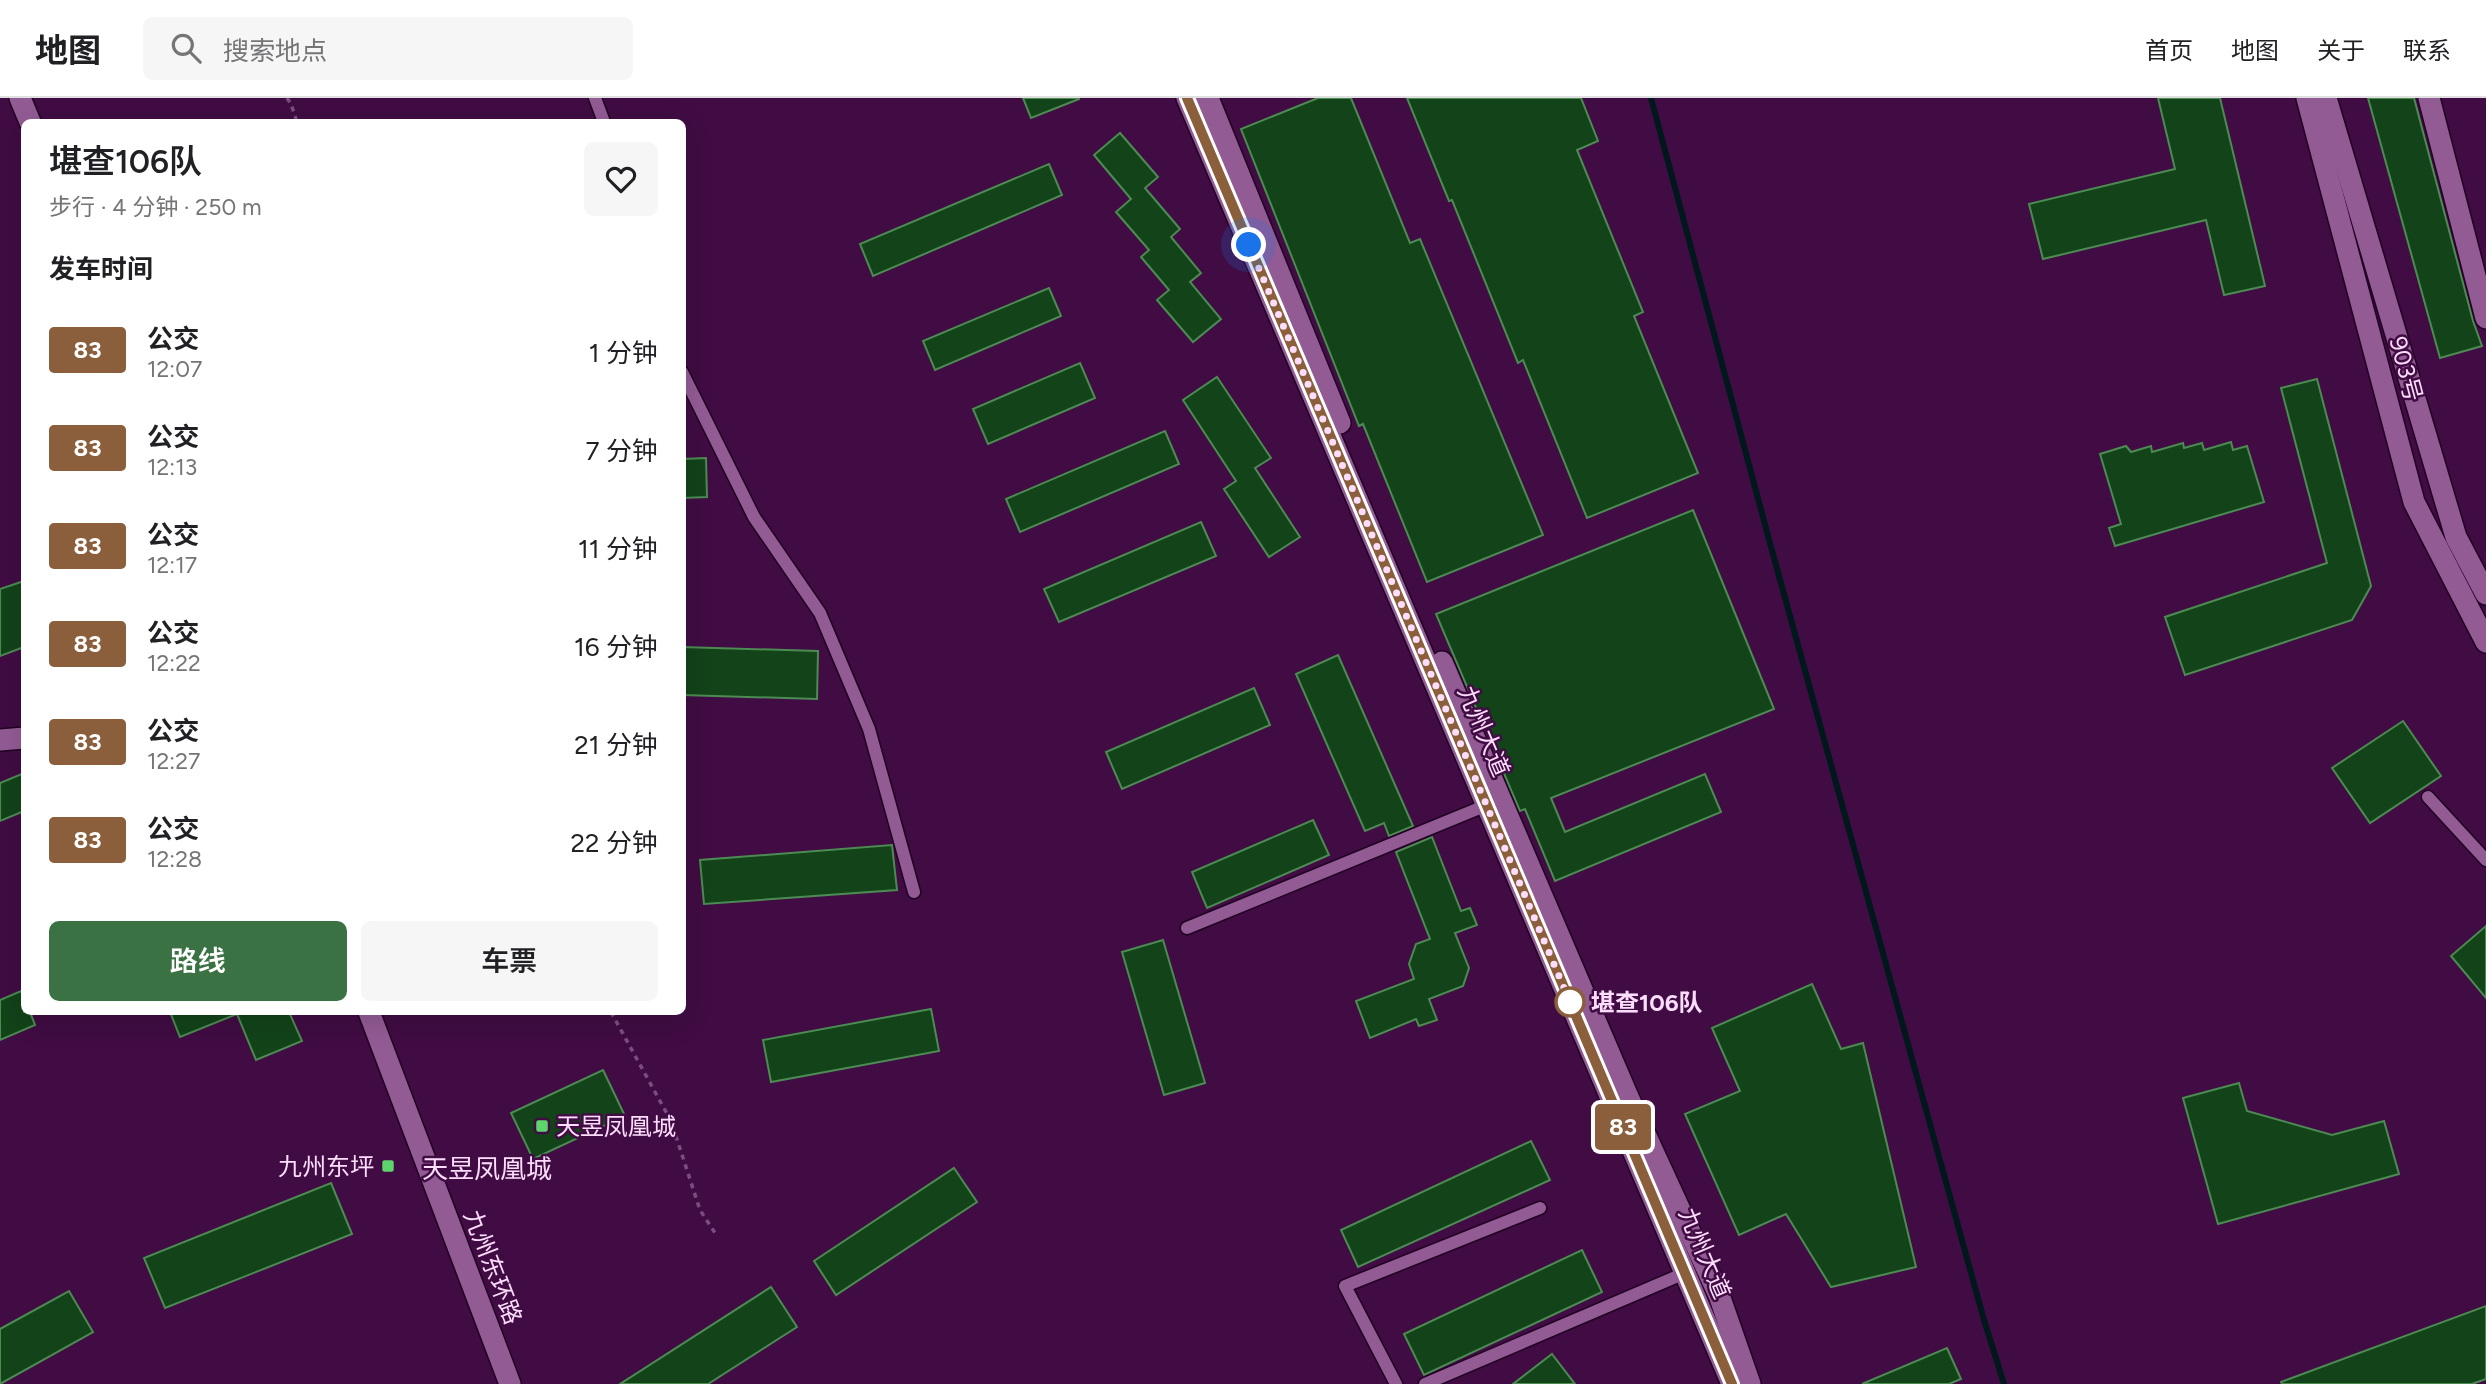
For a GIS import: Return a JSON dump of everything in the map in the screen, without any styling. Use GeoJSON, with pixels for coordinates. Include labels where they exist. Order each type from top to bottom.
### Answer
{"type":"FeatureCollection","features":[{"type":"Feature","properties":{"kind":"main road"},"geometry":{"type":"LineString","coordinates":[[20,98],[29,119]]}},
{"type":"Feature","properties":{"kind":"main road","name":"九州大道"},"geometry":{"type":"LineString","coordinates":[[1187,98],[1732,1384]]}},
{"type":"Feature","properties":{"kind":"main road"},"geometry":{"type":"LineString","coordinates":[[1208,98],[1367,488],[1628,1097],[1719,1295],[1750,1384]]}},
{"type":"Feature","properties":{"kind":"main road","name":"903号"},"geometry":{"type":"LineString","coordinates":[[2307,98],[2414,502],[2480,625]]}},
{"type":"Feature","properties":{"kind":"main road"},"geometry":{"type":"LineString","coordinates":[[2326,98],[2456,537],[2486,595],[2480,625]]}},
{"type":"Feature","properties":{"kind":"main road"},"geometry":{"type":"LineString","coordinates":[[2429,98],[2486,318]]}},
{"type":"Feature","properties":{"kind":"main road"},"geometry":{"type":"LineString","coordinates":[[0,740],[21,738]]}},
{"type":"Feature","properties":{"kind":"main road","name":"九州东环路"},"geometry":{"type":"LineString","coordinates":[[370,1015],[510,1384]]}},
{"type":"Feature","properties":{"kind":"lane"},"geometry":{"type":"LineString","coordinates":[[595,98],[603,119]]}},
{"type":"Feature","properties":{"kind":"lane"},"geometry":{"type":"LineString","coordinates":[[686,380],[754,517],[820,613],[869,729],[914,892]]}},
{"type":"Feature","properties":{"kind":"lane"},"geometry":{"type":"LineString","coordinates":[[2428,796],[2486,860]]}},
{"type":"Feature","properties":{"kind":"lane"},"geometry":{"type":"LineString","coordinates":[[1187,928],[1487,805]]}},
{"type":"Feature","properties":{"kind":"lane"},"geometry":{"type":"LineString","coordinates":[[1396,1384],[1345,1286],[1540,1208]]}},
{"type":"Feature","properties":{"kind":"lane"},"geometry":{"type":"LineString","coordinates":[[1425,1384],[1685,1273]]}},
{"type":"Feature","properties":{"kind":"path"},"geometry":{"type":"LineString","coordinates":[[287,98],[296,119]]}},
{"type":"Feature","properties":{"kind":"path"},"geometry":{"type":"LineString","coordinates":[[613,1015],[671,1121],[700,1210],[717,1236]]}},
{"type":"Feature","properties":{"kind":"building"},"geometry":{"type":"Polygon","coordinates":[[[1023,98],[1079,98],[1079,99],[1031,118],[1023,98]]]}},
{"type":"Feature","properties":{"kind":"building"},"geometry":{"type":"Polygon","coordinates":[[[1318,98],[1351,98],[1410,243],[1420,239],[1543,535],[1427,582],[1363,424],[1359,426],[1241,129],[1318,98]]]}},
{"type":"Feature","properties":{"kind":"building"},"geometry":{"type":"Polygon","coordinates":[[[1407,98],[1581,98],[1598,141],[1577,150],[1643,312],[1634,316],[1698,473],[1587,518],[1523,360],[1518,363],[1407,98]]]}},
{"type":"Feature","properties":{"kind":"building"},"geometry":{"type":"Polygon","coordinates":[[[2158,98],[2220,98],[2265,286],[2224,295],[2206,220],[2043,259],[2029,204],[2175,169],[2158,98]]]}},
{"type":"Feature","properties":{"kind":"building"},"geometry":{"type":"Polygon","coordinates":[[[2368,98],[2414,98],[2482,346],[2440,358],[2368,98]]]}},
{"type":"Feature","properties":{"kind":"building"},"geometry":{"type":"Polygon","coordinates":[[[1120,133],[1158,177],[1145,188],[1180,229],[1171,237],[1201,273],[1190,282],[1221,319],[1193,342],[1157,300],[1169,290],[1141,257],[1149,250],[1116,212],[1131,199],[1094,155],[1120,133]]]}},
{"type":"Feature","properties":{"kind":"building"},"geometry":{"type":"Polygon","coordinates":[[[1049,164],[1062,195],[873,276],[860,244],[1049,164]]]}},
{"type":"Feature","properties":{"kind":"building"},"geometry":{"type":"Polygon","coordinates":[[[1049,288],[1061,316],[935,370],[923,341],[1049,288]]]}},
{"type":"Feature","properties":{"kind":"building"},"geometry":{"type":"Polygon","coordinates":[[[1080,363],[1095,398],[988,444],[973,409],[1080,363]]]}},
{"type":"Feature","properties":{"kind":"building"},"geometry":{"type":"Polygon","coordinates":[[[1217,377],[1271,458],[1255,468],[1300,537],[1269,557],[1224,489],[1236,481],[1183,400],[1217,377]]]}},
{"type":"Feature","properties":{"kind":"building"},"geometry":{"type":"Polygon","coordinates":[[[2317,379],[2371,586],[2352,620],[2185,675],[2165,617],[2327,563],[2281,388],[2317,379]]]}},
{"type":"Feature","properties":{"kind":"building"},"geometry":{"type":"Polygon","coordinates":[[[1165,431],[1179,464],[1020,532],[1006,499],[1165,431]]]}},
{"type":"Feature","properties":{"kind":"building"},"geometry":{"type":"Polygon","coordinates":[[[2231,442],[2233,450],[2247,446],[2264,502],[2115,546],[2109,528],[2121,524],[2100,454],[2126,446],[2131,452],[2151,446],[2152,452],[2183,443],[2184,448],[2202,443],[2204,450],[2231,442]]]}},
{"type":"Feature","properties":{"kind":"building"},"geometry":{"type":"Polygon","coordinates":[[[706,458],[707,497],[686,498],[686,459],[706,458]]]}},
{"type":"Feature","properties":{"kind":"building"},"geometry":{"type":"Polygon","coordinates":[[[1693,510],[1774,709],[1551,798],[1565,832],[1705,774],[1721,812],[1555,881],[1525,809],[1520,811],[1436,614],[1693,510]]]}},
{"type":"Feature","properties":{"kind":"building"},"geometry":{"type":"Polygon","coordinates":[[[1201,522],[1216,556],[1059,622],[1044,589],[1201,522]]]}},
{"type":"Feature","properties":{"kind":"building"},"geometry":{"type":"Polygon","coordinates":[[[21,582],[21,648],[0,656],[0,589],[21,582]]]}},
{"type":"Feature","properties":{"kind":"building"},"geometry":{"type":"Polygon","coordinates":[[[686,647],[818,651],[817,699],[686,695],[686,647]]]}},
{"type":"Feature","properties":{"kind":"building"},"geometry":{"type":"Polygon","coordinates":[[[1338,655],[1413,826],[1389,836],[1384,823],[1365,831],[1296,674],[1338,655]]]}},
{"type":"Feature","properties":{"kind":"building"},"geometry":{"type":"Polygon","coordinates":[[[1254,688],[1270,725],[1122,789],[1106,752],[1254,688]]]}},
{"type":"Feature","properties":{"kind":"building"},"geometry":{"type":"Polygon","coordinates":[[[2403,721],[2441,776],[2370,823],[2332,768],[2403,721]]]}},
{"type":"Feature","properties":{"kind":"building"},"geometry":{"type":"Polygon","coordinates":[[[21,774],[21,812],[0,821],[0,783],[21,774]]]}},
{"type":"Feature","properties":{"kind":"building"},"geometry":{"type":"Polygon","coordinates":[[[1313,820],[1329,855],[1207,908],[1192,872],[1313,820]]]}},
{"type":"Feature","properties":{"kind":"building"},"geometry":{"type":"Polygon","coordinates":[[[1432,837],[1461,911],[1470,908],[1477,925],[1455,933],[1469,968],[1463,986],[1429,999],[1437,1020],[1419,1026],[1416,1019],[1370,1038],[1356,1001],[1414,979],[1409,964],[1416,944],[1430,939],[1396,852],[1432,837]]]}},
{"type":"Feature","properties":{"kind":"building"},"geometry":{"type":"Polygon","coordinates":[[[892,845],[897,890],[704,904],[700,860],[892,845]]]}},
{"type":"Feature","properties":{"kind":"building"},"geometry":{"type":"Polygon","coordinates":[[[2486,926],[2486,998],[2451,956],[2486,926]]]}},
{"type":"Feature","properties":{"kind":"building"},"geometry":{"type":"Polygon","coordinates":[[[1163,940],[1205,1083],[1164,1095],[1122,952],[1163,940]]]}},
{"type":"Feature","properties":{"kind":"building"},"geometry":{"type":"Polygon","coordinates":[[[1812,984],[1841,1049],[1863,1043],[1916,1267],[1831,1287],[1786,1214],[1739,1235],[1685,1114],[1740,1091],[1712,1028],[1812,984]]]}},
{"type":"Feature","properties":{"kind":"building"},"geometry":{"type":"Polygon","coordinates":[[[21,991],[21,1015],[31,1015],[35,1025],[0,1040],[0,1000],[21,991]]]}},
{"type":"Feature","properties":{"kind":"building"},"geometry":{"type":"Polygon","coordinates":[[[931,1009],[939,1051],[771,1082],[763,1040],[931,1009]]]}},
{"type":"Feature","properties":{"kind":"building"},"geometry":{"type":"Polygon","coordinates":[[[171,1015],[235,1015],[180,1037],[171,1015]]]}},
{"type":"Feature","properties":{"kind":"building"},"geometry":{"type":"Polygon","coordinates":[[[237,1015],[290,1015],[302,1041],[256,1060],[237,1015]]]}},
{"type":"Feature","properties":{"kind":"building"},"geometry":{"type":"Polygon","coordinates":[[[603,1070],[625,1116],[533,1159],[511,1113],[603,1070]]]}},
{"type":"Feature","properties":{"kind":"building"},"geometry":{"type":"Polygon","coordinates":[[[2239,1083],[2247,1111],[2332,1135],[2384,1121],[2399,1174],[2218,1224],[2183,1098],[2239,1083]]]}},
{"type":"Feature","properties":{"kind":"building"},"geometry":{"type":"Polygon","coordinates":[[[1531,1141],[1550,1180],[1358,1267],[1341,1230],[1531,1141]]]}},
{"type":"Feature","properties":{"kind":"building"},"geometry":{"type":"Polygon","coordinates":[[[954,1168],[977,1202],[836,1295],[814,1261],[954,1168]]]}},
{"type":"Feature","properties":{"kind":"building"},"geometry":{"type":"Polygon","coordinates":[[[331,1183],[352,1234],[165,1308],[144,1258],[331,1183]]]}},
{"type":"Feature","properties":{"kind":"building"},"geometry":{"type":"Polygon","coordinates":[[[1582,1250],[1602,1292],[1424,1375],[1404,1334],[1582,1250]]]}},
{"type":"Feature","properties":{"kind":"building"},"geometry":{"type":"Polygon","coordinates":[[[771,1287],[797,1327],[708,1384],[620,1384],[771,1287]]]}},
{"type":"Feature","properties":{"kind":"building"},"geometry":{"type":"Polygon","coordinates":[[[69,1291],[93,1332],[0,1384],[0,1329],[69,1291]]]}},
{"type":"Feature","properties":{"kind":"building"},"geometry":{"type":"Polygon","coordinates":[[[2486,1306],[2486,1379],[2472,1384],[2281,1382],[2486,1306]]]}},
{"type":"Feature","properties":{"kind":"building"},"geometry":{"type":"Polygon","coordinates":[[[1947,1348],[1961,1379],[1949,1384],[1862,1384],[1947,1348]]]}},
{"type":"Feature","properties":{"kind":"building"},"geometry":{"type":"Polygon","coordinates":[[[1552,1354],[1575,1384],[1513,1384],[1552,1354]]]}},
{"type":"Feature","properties":{"kind":"waterway"},"geometry":{"type":"LineString","coordinates":[[1651,98],[1771,547],[1984,1320],[2004,1384]]}},
{"type":"Feature","properties":{"kind":"bus line","name":"83"},"geometry":{"type":"LineString","coordinates":[[1187,98],[1732,1384]]}},
{"type":"Feature","properties":{"kind":"place","name":"堪查106队"},"geometry":{"type":"Point","coordinates":[1570,1002]}},
{"type":"Feature","properties":{"kind":"place","name":"天昱凤凰城"},"geometry":{"type":"Point","coordinates":[542,1126]}},
{"type":"Feature","properties":{"kind":"place","name":"九州东坪"},"geometry":{"type":"Point","coordinates":[388,1166]}},
{"type":"Feature","properties":{"kind":"district","name":"天昱凤凰城"},"geometry":{"type":"Point","coordinates":[487,1169]}},
{"type":"Feature","properties":{"kind":"route"},"geometry":{"type":"LineString","coordinates":[[1249,245],[1570,1002]]}}]}
